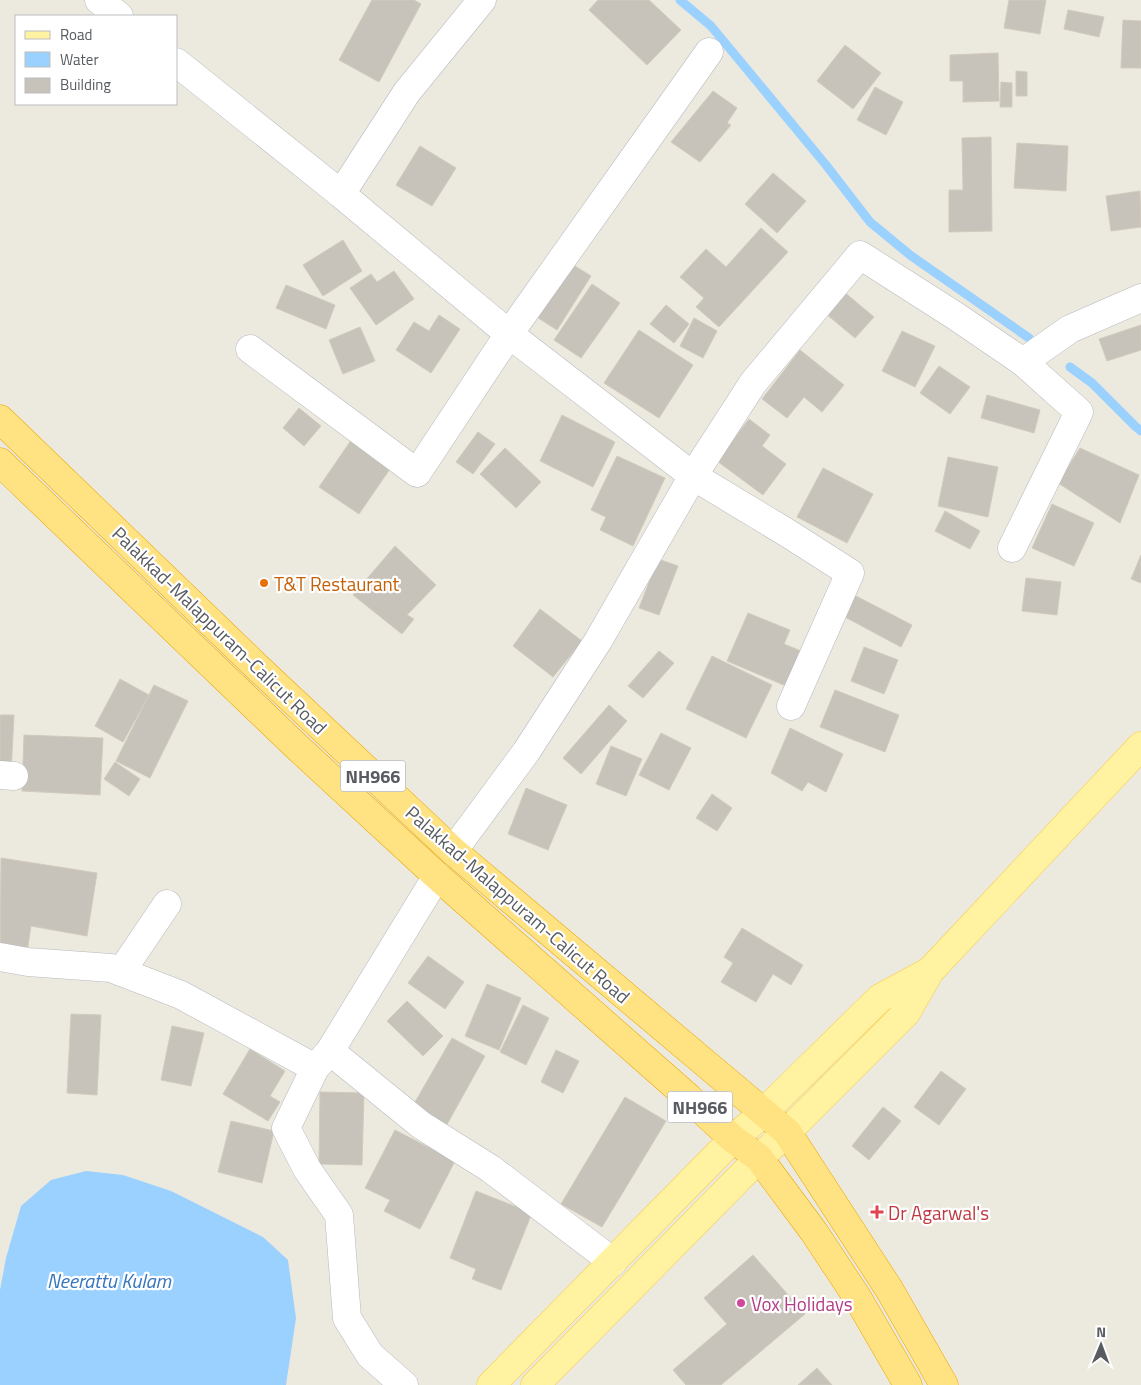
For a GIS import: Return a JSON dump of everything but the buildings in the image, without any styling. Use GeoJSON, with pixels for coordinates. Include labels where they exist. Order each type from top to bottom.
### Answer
{"type":"FeatureCollection","features":[{"type":"Feature","properties":{"kind":"highway","name":"Palakkad-Malappuram-Calicut Road"},"geometry":{"type":"LineString","coordinates":[[0,419],[256,666],[452,851],[787,1132],[889,1289],[944,1385]]}},
{"type":"Feature","properties":{"kind":"highway","name":"Palakkad-Malappuram-Calicut Road"},"geometry":{"type":"LineString","coordinates":[[0,462],[296,746],[437,876],[682,1091],[734,1140],[759,1158],[814,1232],[856,1297],[908,1385]]}},
{"type":"Feature","properties":{"kind":"main road"},"geometry":{"type":"LineString","coordinates":[[535,1385],[759,1158],[906,1013],[930,970],[1141,746]]}},
{"type":"Feature","properties":{"kind":"main road"},"geometry":{"type":"LineString","coordinates":[[490,1385],[734,1140],[880,998],[930,970]]}},
{"type":"Feature","properties":{"kind":"street"},"geometry":{"type":"LineString","coordinates":[[99,0],[118,15]]}},
{"type":"Feature","properties":{"kind":"street"},"geometry":{"type":"LineString","coordinates":[[341,194],[407,92],[482,0]]}},
{"type":"Feature","properties":{"kind":"street"},"geometry":{"type":"LineString","coordinates":[[250,349],[417,473],[509,334],[709,52]]}},
{"type":"Feature","properties":{"kind":"street"},"geometry":{"type":"LineString","coordinates":[[178,64],[341,194],[509,334],[693,476],[850,573],[791,706]]}},
{"type":"Feature","properties":{"kind":"street"},"geometry":{"type":"LineString","coordinates":[[452,851],[526,752],[598,641],[693,476],[753,383],[860,254],[1023,362],[1079,412],[1012,548]]}},
{"type":"Feature","properties":{"kind":"street"},"geometry":{"type":"LineString","coordinates":[[1023,362],[1070,329],[1141,298]]}},
{"type":"Feature","properties":{"kind":"street"},"geometry":{"type":"LineString","coordinates":[[404,1385],[370,1355],[347,1318],[339,1215],[307,1169],[286,1128],[323,1059],[437,876]]}},
{"type":"Feature","properties":{"kind":"street"},"geometry":{"type":"LineString","coordinates":[[121,972],[167,904]]}},
{"type":"Feature","properties":{"kind":"street"},"geometry":{"type":"LineString","coordinates":[[0,958],[111,968],[180,995],[323,1059],[491,1169],[613,1262]]}},
{"type":"Feature","properties":{"kind":"water","name":"Neerattu Kulam"},"geometry":{"type":"Polygon","coordinates":[[[86,1171],[123,1175],[171,1191],[263,1237],[288,1260],[296,1318],[286,1385],[0,1385],[0,1290],[6,1258],[21,1206],[51,1180],[86,1171]]]}},
{"type":"Feature","properties":{"kind":"waterway"},"geometry":{"type":"LineString","coordinates":[[680,0],[711,26],[826,165],[870,222],[910,255],[1029,338]]}},
{"type":"Feature","properties":{"kind":"waterway"},"geometry":{"type":"LineString","coordinates":[[1070,367],[1092,383],[1141,431]]}},
{"type":"Feature","properties":{"kind":"place","name":"T&T Restaurant"},"geometry":{"type":"Point","coordinates":[264,583]}},
{"type":"Feature","properties":{"kind":"place","name":"Dr Agarwal's"},"geometry":{"type":"Point","coordinates":[877,1212]}},
{"type":"Feature","properties":{"kind":"place","name":"Vox Holidays"},"geometry":{"type":"Point","coordinates":[741,1303]}}]}
